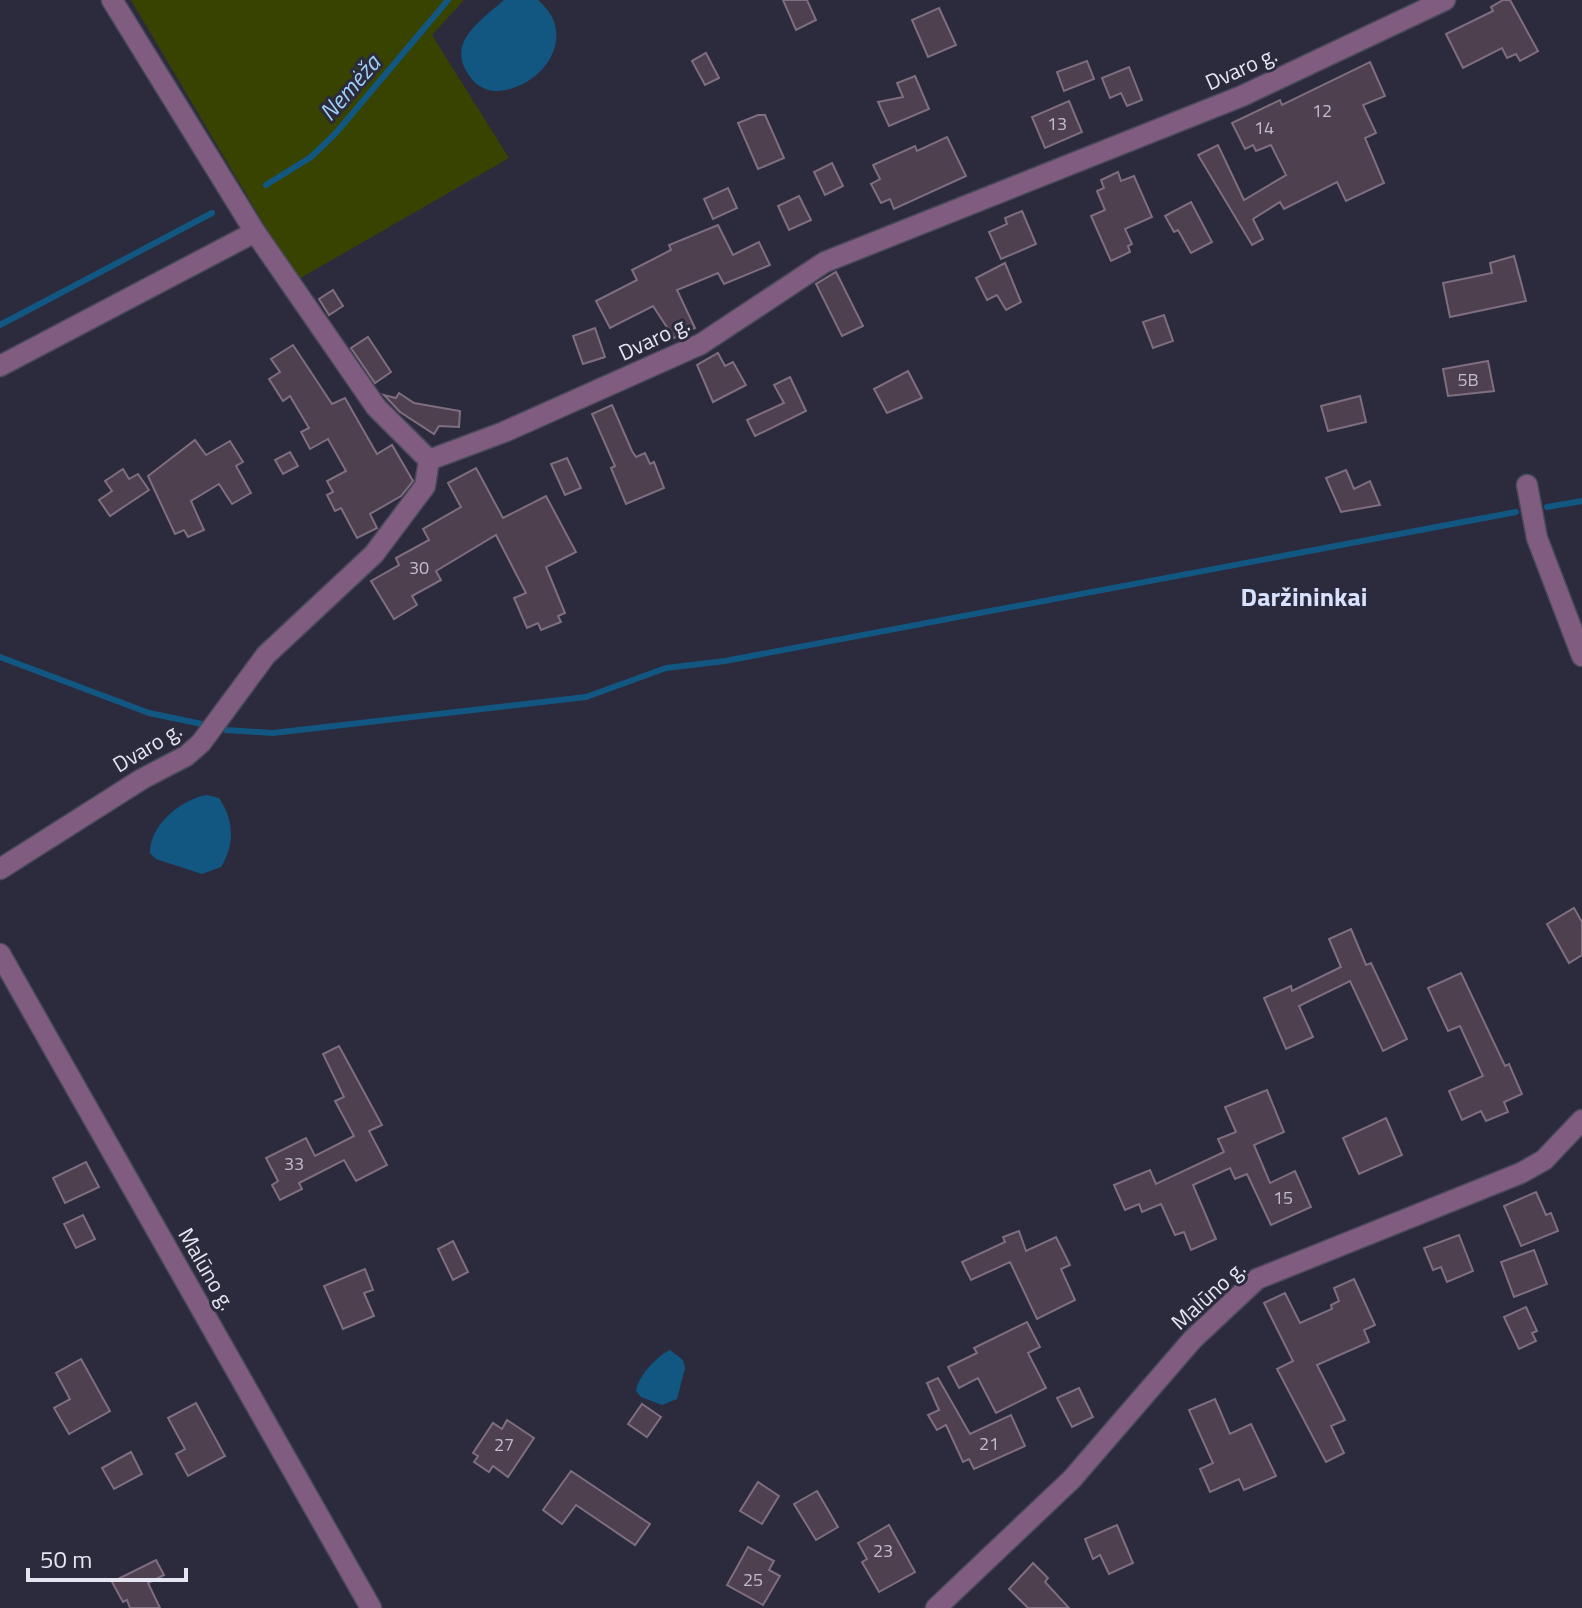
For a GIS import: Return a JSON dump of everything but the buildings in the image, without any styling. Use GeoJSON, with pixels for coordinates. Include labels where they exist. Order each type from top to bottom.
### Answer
{"type":"FeatureCollection","features":[{"type":"Feature","properties":{"kind":"street"},"geometry":{"type":"LineString","coordinates":[[112,0],[255,232],[376,407],[429,460]]}},
{"type":"Feature","properties":{"kind":"street","name":"Dvaro g."},"geometry":{"type":"LineString","coordinates":[[0,869],[142,779],[186,756],[201,743],[266,655],[374,554],[425,486],[429,460],[504,432],[701,344],[825,262],[1242,96],[1445,0]]}},
{"type":"Feature","properties":{"kind":"street"},"geometry":{"type":"LineString","coordinates":[[0,366],[255,232]]}},
{"type":"Feature","properties":{"kind":"street"},"geometry":{"type":"LineString","coordinates":[[1527,485],[1537,538],[1582,656]]}},
{"type":"Feature","properties":{"kind":"street","name":"Malūno g."},"geometry":{"type":"LineString","coordinates":[[0,954],[371,1608]]}},
{"type":"Feature","properties":{"kind":"street","name":"Malūno g."},"geometry":{"type":"LineString","coordinates":[[936,1608],[1072,1479],[1193,1339],[1257,1279],[1521,1173],[1544,1160],[1582,1120]]}},
{"type":"Feature","properties":{"kind":"green space"},"geometry":{"type":"Polygon","coordinates":[[[131,0],[464,0],[432,35],[509,158],[297,280],[131,0]]]}},
{"type":"Feature","properties":{"kind":"water"},"geometry":{"type":"Polygon","coordinates":[[[504,0],[538,0],[550,14],[556,29],[556,43],[551,58],[542,70],[514,88],[494,91],[473,81],[461,55],[463,44],[475,25],[504,0]]]}},
{"type":"Feature","properties":{"kind":"water"},"geometry":{"type":"Polygon","coordinates":[[[207,795],[219,798],[230,823],[229,850],[221,867],[202,874],[156,859],[150,853],[151,843],[168,815],[187,802],[207,795]]]}},
{"type":"Feature","properties":{"kind":"water"},"geometry":{"type":"Polygon","coordinates":[[[670,1350],[683,1360],[685,1368],[677,1399],[662,1405],[641,1397],[636,1391],[649,1367],[670,1350]]]}},
{"type":"Feature","properties":{"kind":"waterway","name":"Nemėža"},"geometry":{"type":"LineString","coordinates":[[266,185],[311,157],[335,134],[448,0]]}},
{"type":"Feature","properties":{"kind":"waterway","name":"Nemėža"},"geometry":{"type":"LineString","coordinates":[[0,325],[212,213]]}},
{"type":"Feature","properties":{"kind":"waterway"},"geometry":{"type":"LineString","coordinates":[[1547,507],[1582,501]]}},
{"type":"Feature","properties":{"kind":"waterway"},"geometry":{"type":"LineString","coordinates":[[226,730],[273,733],[586,697],[666,668],[725,661],[1516,512]]}},
{"type":"Feature","properties":{"kind":"waterway"},"geometry":{"type":"LineString","coordinates":[[0,657],[149,713],[202,724]]}},
{"type":"Feature","properties":{"kind":"district","name":"Daržininkai"},"geometry":{"type":"Point","coordinates":[1304,597]}}]}
